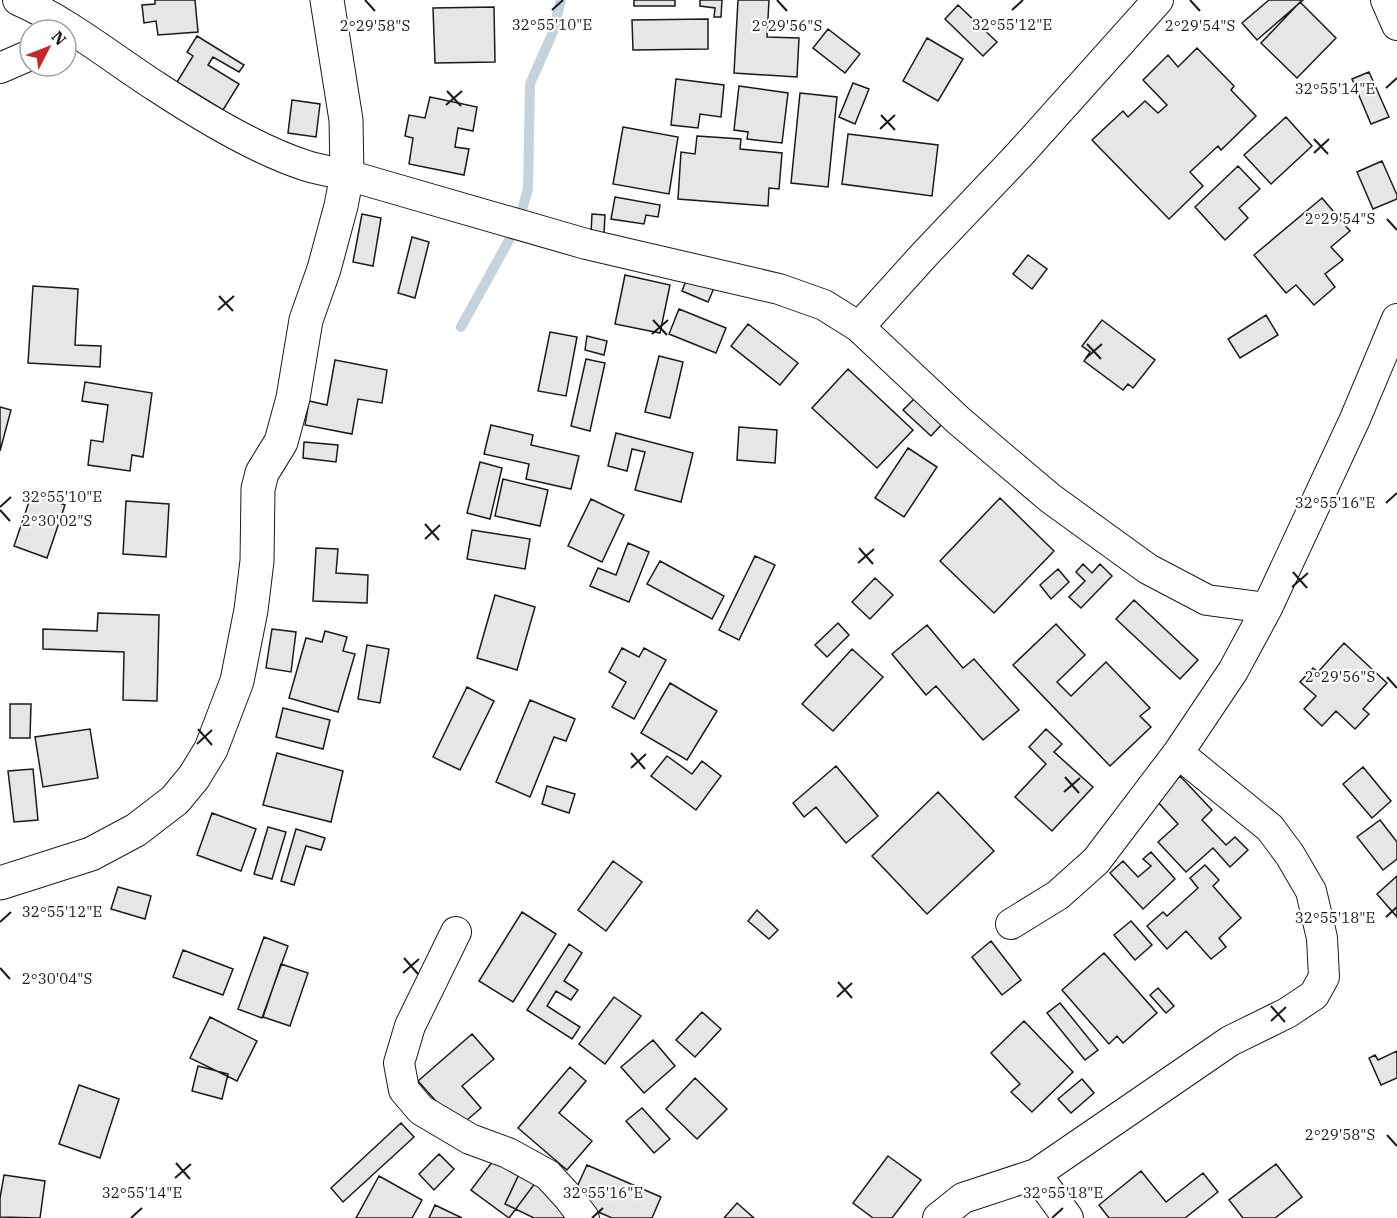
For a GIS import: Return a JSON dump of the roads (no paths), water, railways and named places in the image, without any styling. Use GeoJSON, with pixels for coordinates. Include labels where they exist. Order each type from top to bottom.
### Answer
{"type":"FeatureCollection","features":[{"type":"Feature","properties":{"kind":"street"},"geometry":{"type":"LineString","coordinates":[[18,0],[44,18]]}},
{"type":"Feature","properties":{"kind":"street"},"geometry":{"type":"LineString","coordinates":[[0,884],[92,854],[136,830],[175,800],[194,777],[211,749],[237,681],[251,610],[257,561],[258,489],[262,473],[281,442],[293,398],[306,320],[330,248],[347,175],[346,120],[327,0]]}},
{"type":"Feature","properties":{"kind":"street"},"geometry":{"type":"LineString","coordinates":[[859,327],[1019,155],[1158,0]]}},
{"type":"Feature","properties":{"kind":"street"},"geometry":{"type":"LineString","coordinates":[[1386,0],[1397,25]]}},
{"type":"Feature","properties":{"kind":"street"},"geometry":{"type":"LineString","coordinates":[[78,41],[222,126],[308,166],[347,175],[586,244],[779,289],[824,305],[859,327],[958,420],[1050,498],[1148,569],[1207,600],[1267,608]]}},
{"type":"Feature","properties":{"kind":"street"},"geometry":{"type":"LineString","coordinates":[[0,68],[18,60]]}},
{"type":"Feature","properties":{"kind":"street"},"geometry":{"type":"LineString","coordinates":[[1011,924],[1058,896],[1096,861],[1179,753],[1233,671],[1267,608],[1355,419],[1397,319]]}},
{"type":"Feature","properties":{"kind":"street"},"geometry":{"type":"LineString","coordinates":[[938,1218],[963,1198],[1036,1174],[1230,1041],[1287,1013],[1314,995],[1324,977],[1322,938],[1311,891],[1290,855],[1270,828],[1179,753]]}},
{"type":"Feature","properties":{"kind":"street"},"geometry":{"type":"LineString","coordinates":[[456,932],[410,1026],[399,1063],[404,1090],[421,1110],[470,1139],[508,1153],[548,1175],[584,1218]]}},
{"type":"Feature","properties":{"kind":"street"},"geometry":{"type":"LineString","coordinates":[[1036,1174],[1068,1218]]}},
{"type":"Feature","properties":{"kind":"waterway"},"geometry":{"type":"LineString","coordinates":[[461,327],[518,224],[528,189],[530,84],[553,32],[561,0]]}}]}
